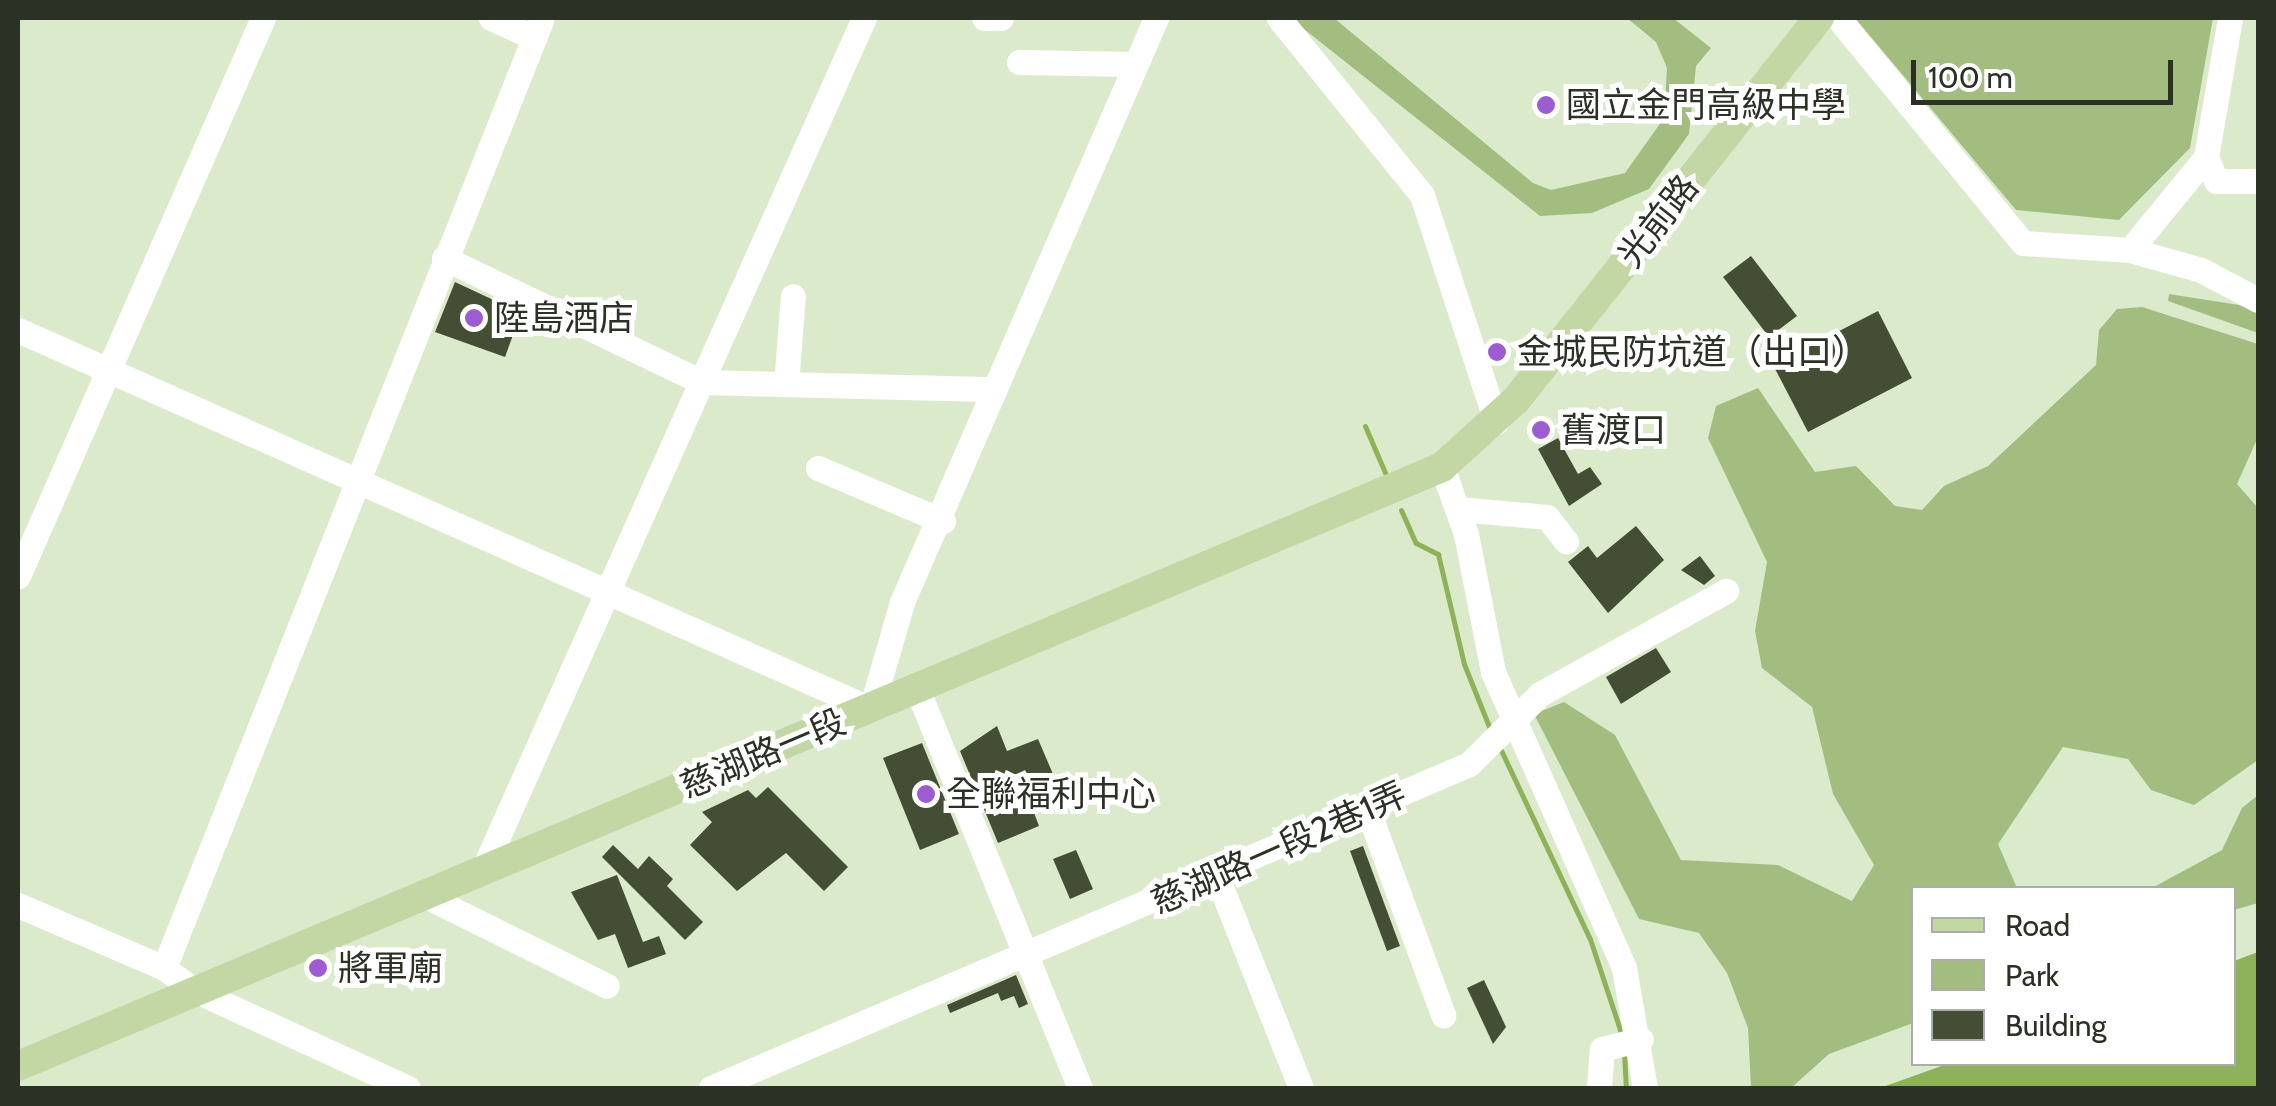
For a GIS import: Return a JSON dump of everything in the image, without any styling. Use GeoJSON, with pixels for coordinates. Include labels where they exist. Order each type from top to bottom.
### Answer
{"type":"FeatureCollection","features":[{"type":"Feature","properties":{"kind":"main road","name":"光前路"},"geometry":{"type":"LineString","coordinates":[[1496,422],[1820,18]]}},
{"type":"Feature","properties":{"kind":"main road","name":"慈湖路一段"},"geometry":{"type":"LineString","coordinates":[[18,1066],[1442,468],[1496,422]]}},
{"type":"Feature","properties":{"kind":"street"},"geometry":{"type":"LineString","coordinates":[[18,576],[264,18]]}},
{"type":"Feature","properties":{"kind":"street"},"geometry":{"type":"LineString","coordinates":[[164,968],[538,28],[492,18]]}},
{"type":"Feature","properties":{"kind":"street"},"geometry":{"type":"LineString","coordinates":[[483,870],[612,594],[864,18]]}},
{"type":"Feature","properties":{"kind":"street"},"geometry":{"type":"LineString","coordinates":[[986,18],[1001,18]]}},
{"type":"Feature","properties":{"kind":"street"},"geometry":{"type":"LineString","coordinates":[[18,330],[871,709],[902,602],[943,521],[995,389],[1156,18]]}},
{"type":"Feature","properties":{"kind":"street"},"geometry":{"type":"LineString","coordinates":[[1279,18],[1422,194],[1496,422]]}},
{"type":"Feature","properties":{"kind":"street"},"geometry":{"type":"LineString","coordinates":[[1838,18],[2023,243],[2130,250],[2201,270],[2258,300]]}},
{"type":"Feature","properties":{"kind":"street"},"geometry":{"type":"LineString","coordinates":[[2130,250],[2206,157],[2230,18]]}},
{"type":"Feature","properties":{"kind":"street"},"geometry":{"type":"LineString","coordinates":[[1019,62],[1135,64]]}},
{"type":"Feature","properties":{"kind":"street"},"geometry":{"type":"LineString","coordinates":[[2206,157],[2216,181],[2258,181]]}},
{"type":"Feature","properties":{"kind":"street"},"geometry":{"type":"LineString","coordinates":[[444,258],[702,382],[995,389]]}},
{"type":"Feature","properties":{"kind":"street"},"geometry":{"type":"LineString","coordinates":[[786,384],[792,296]]}},
{"type":"Feature","properties":{"kind":"street"},"geometry":{"type":"LineString","coordinates":[[818,468],[943,521]]}},
{"type":"Feature","properties":{"kind":"street"},"geometry":{"type":"LineString","coordinates":[[1442,468],[1458,509],[1479,628],[1504,730],[1613,941],[1639,1039],[1645,1088]]}},
{"type":"Feature","properties":{"kind":"street"},"geometry":{"type":"LineString","coordinates":[[1458,509],[1547,517],[1566,540]]}},
{"type":"Feature","properties":{"kind":"street","name":"慈湖路一段2巷1弄"},"geometry":{"type":"LineString","coordinates":[[711,1088],[1217,877],[1469,764],[1540,694],[1726,591]]}},
{"type":"Feature","properties":{"kind":"street"},"geometry":{"type":"LineString","coordinates":[[918,691],[1080,1088]]}},
{"type":"Feature","properties":{"kind":"street"},"geometry":{"type":"LineString","coordinates":[[1367,808],[1443,1015]]}},
{"type":"Feature","properties":{"kind":"street"},"geometry":{"type":"LineString","coordinates":[[1217,877],[1301,1088]]}},
{"type":"Feature","properties":{"kind":"street"},"geometry":{"type":"LineString","coordinates":[[424,895],[607,986]]}},
{"type":"Feature","properties":{"kind":"street"},"geometry":{"type":"LineString","coordinates":[[18,906],[164,968],[194,990],[408,1088]]}},
{"type":"Feature","properties":{"kind":"street"},"geometry":{"type":"LineString","coordinates":[[1599,1088],[1601,1051],[1639,1039]]}},
{"type":"Feature","properties":{"kind":"green space"},"geometry":{"type":"Polygon","coordinates":[[[1290,18],[1334,18],[1533,183],[1551,190],[1625,173],[1664,118],[1667,68],[1656,42],[1627,18],[1673,18],[1711,48],[1696,66],[1689,134],[1649,189],[1592,213],[1540,216],[1290,18]]]}},
{"type":"Feature","properties":{"kind":"green space"},"geometry":{"type":"Polygon","coordinates":[[[1855,18],[2213,18],[2190,148],[2119,220],[2016,210],[1855,18]]]}},
{"type":"Feature","properties":{"kind":"green space"},"geometry":{"type":"Polygon","coordinates":[[[2169,294],[2258,308],[2258,333],[2168,301],[2169,294]]]}},
{"type":"Feature","properties":{"kind":"green space"},"geometry":{"type":"Polygon","coordinates":[[[2142,307],[2258,344],[2258,437],[2237,484],[2258,508],[2258,760],[2194,805],[2151,790],[2128,759],[2063,747],[1998,844],[2016,886],[1911,886],[1911,1024],[1829,1054],[1791,1088],[1751,1088],[1748,1028],[1727,973],[1699,933],[1639,919],[1534,714],[1564,702],[1615,735],[1681,860],[1778,865],[1852,901],[1874,865],[1833,794],[1812,707],[1762,668],[1755,631],[1767,562],[1708,438],[1716,406],[1758,388],[1815,472],[1856,466],[1895,506],[1922,510],[1944,486],[1988,466],[2096,365],[2099,330],[2117,309],[2142,307]]]}},
{"type":"Feature","properties":{"kind":"green space"},"geometry":{"type":"Polygon","coordinates":[[[2258,795],[2258,903],[2236,909],[2236,886],[2156,886],[2222,850],[2242,808],[2258,795]]]}},
{"type":"Feature","properties":{"kind":"shaded area"},"geometry":{"type":"Polygon","coordinates":[[[2258,952],[2258,1088],[1880,1088],[1941,1066],[2236,1066],[2236,960],[2258,952]]]}},
{"type":"Feature","properties":{"kind":"building"},"geometry":{"type":"Polygon","coordinates":[[[1751,256],[1797,316],[1769,337],[1723,277],[1751,256]]]}},
{"type":"Feature","properties":{"kind":"building","name":"陸島酒店"},"geometry":{"type":"Polygon","coordinates":[[[455,282],[521,313],[505,357],[435,332],[455,282]]]}},
{"type":"Feature","properties":{"kind":"building"},"geometry":{"type":"Polygon","coordinates":[[[1878,311],[1912,378],[1808,432],[1773,365],[1878,311]]]}},
{"type":"Feature","properties":{"kind":"building"},"geometry":{"type":"Polygon","coordinates":[[[1558,438],[1578,474],[1590,467],[1602,484],[1569,506],[1538,449],[1558,438]]]}},
{"type":"Feature","properties":{"kind":"building"},"geometry":{"type":"Polygon","coordinates":[[[1636,526],[1664,560],[1608,613],[1568,562],[1588,546],[1597,558],[1636,526]]]}},
{"type":"Feature","properties":{"kind":"building"},"geometry":{"type":"Polygon","coordinates":[[[1700,556],[1715,576],[1704,585],[1681,570],[1700,556]]]}},
{"type":"Feature","properties":{"kind":"building"},"geometry":{"type":"Polygon","coordinates":[[[1656,648],[1671,672],[1621,704],[1606,677],[1656,648]]]}},
{"type":"Feature","properties":{"kind":"building"},"geometry":{"type":"Polygon","coordinates":[[[997,726],[1007,751],[1038,739],[1053,774],[1024,786],[1039,826],[998,843],[960,751],[997,726]]]}},
{"type":"Feature","properties":{"kind":"building","name":"全聯福利中心"},"geometry":{"type":"Polygon","coordinates":[[[922,743],[959,834],[920,850],[883,758],[922,743]]]}},
{"type":"Feature","properties":{"kind":"building"},"geometry":{"type":"Polygon","coordinates":[[[768,787],[848,867],[824,891],[786,853],[737,891],[690,845],[712,822],[702,812],[748,790],[756,798],[768,787]]]}},
{"type":"Feature","properties":{"kind":"building"},"geometry":{"type":"Polygon","coordinates":[[[613,845],[638,869],[649,856],[673,879],[667,886],[703,922],[685,940],[602,857],[613,845]]]}},
{"type":"Feature","properties":{"kind":"building"},"geometry":{"type":"Polygon","coordinates":[[[1363,846],[1400,946],[1387,951],[1350,851],[1363,846]]]}},
{"type":"Feature","properties":{"kind":"building"},"geometry":{"type":"Polygon","coordinates":[[[1076,850],[1093,889],[1070,899],[1053,859],[1076,850]]]}},
{"type":"Feature","properties":{"kind":"building"},"geometry":{"type":"Polygon","coordinates":[[[617,875],[643,942],[659,936],[666,954],[628,968],[615,934],[598,940],[571,892],[617,875]]]}},
{"type":"Feature","properties":{"kind":"building"},"geometry":{"type":"Polygon","coordinates":[[[1016,975],[1028,1004],[1019,1008],[1014,996],[1001,1001],[998,993],[950,1013],[947,1005],[1016,975]]]}},
{"type":"Feature","properties":{"kind":"building"},"geometry":{"type":"Polygon","coordinates":[[[1484,980],[1506,1027],[1493,1044],[1467,988],[1484,980]]]}},
{"type":"Feature","properties":{"kind":"waterway"},"geometry":{"type":"LineString","coordinates":[[1365,426],[1387,477]]}},
{"type":"Feature","properties":{"kind":"waterway"},"geometry":{"type":"LineString","coordinates":[[1401,510],[1416,543],[1438,554],[1464,664],[1490,729]]}},
{"type":"Feature","properties":{"kind":"waterway"},"geometry":{"type":"LineString","coordinates":[[1500,748],[1590,939],[1622,1036]]}},
{"type":"Feature","properties":{"kind":"waterway"},"geometry":{"type":"LineString","coordinates":[[1624,1052],[1626,1088]]}},
{"type":"Feature","properties":{"kind":"place","name":"國立金門高級中學"},"geometry":{"type":"Point","coordinates":[1546,105]}},
{"type":"Feature","properties":{"kind":"place","name":"陸島酒店"},"geometry":{"type":"Point","coordinates":[474,318]}},
{"type":"Feature","properties":{"kind":"place","name":"金城民防坑道（出口）"},"geometry":{"type":"Point","coordinates":[1497,352]}},
{"type":"Feature","properties":{"kind":"place","name":"舊渡口"},"geometry":{"type":"Point","coordinates":[1541,430]}},
{"type":"Feature","properties":{"kind":"place","name":"全聯福利中心"},"geometry":{"type":"Point","coordinates":[926,794]}},
{"type":"Feature","properties":{"kind":"place","name":"將軍廟"},"geometry":{"type":"Point","coordinates":[318,968]}}]}
